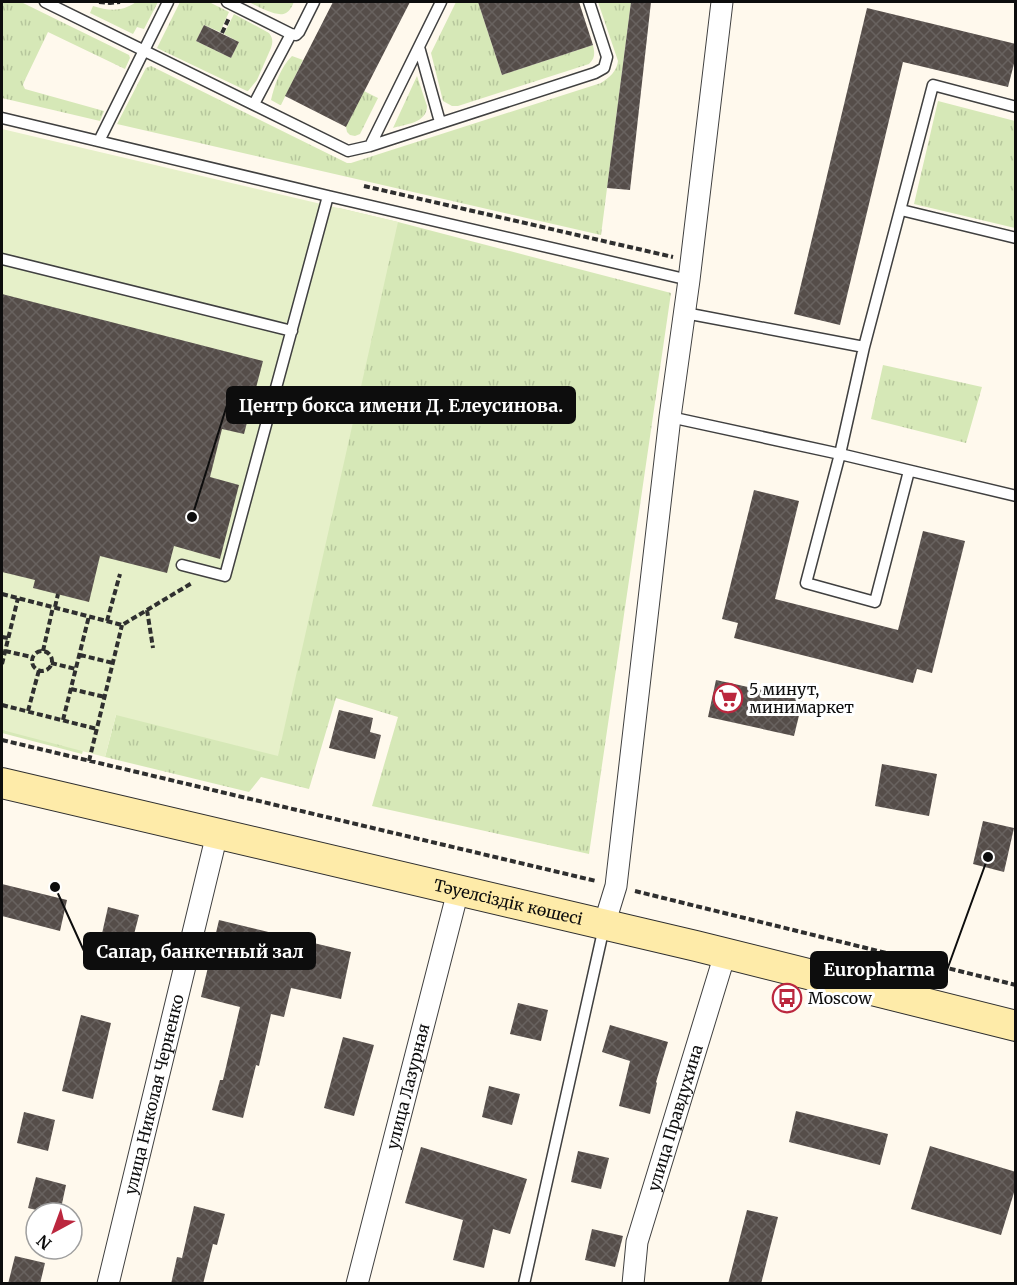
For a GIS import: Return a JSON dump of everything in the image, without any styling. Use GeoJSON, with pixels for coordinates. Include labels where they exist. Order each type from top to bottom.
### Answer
{"type":"FeatureCollection","features":[{"type":"Feature","properties":{"kind":"main road","name":"Тәуелсіздік көшесі"},"geometry":{"type":"LineString","coordinates":[[2,783],[604,925],[1016,1026]]}},
{"type":"Feature","properties":{"kind":"street"},"geometry":{"type":"LineString","coordinates":[[604,925],[616,886],[670,417],[685,313],[722,2]]}},
{"type":"Feature","properties":{"kind":"street","name":"улица Николая Черненко"},"geometry":{"type":"LineString","coordinates":[[108,1284],[217,834]]}},
{"type":"Feature","properties":{"kind":"street","name":"улица Лазурная"},"geometry":{"type":"LineString","coordinates":[[357,1284],[458,891]]}},
{"type":"Feature","properties":{"kind":"street","name":"улица Правдухина"},"geometry":{"type":"LineString","coordinates":[[633,1284],[638,1242],[725,954]]}},
{"type":"Feature","properties":{"kind":"lane"},"geometry":{"type":"LineString","coordinates":[[45,2],[345,150],[352,151],[595,73],[604,68],[607,57],[589,2]]}},
{"type":"Feature","properties":{"kind":"lane"},"geometry":{"type":"LineString","coordinates":[[99,141],[168,2]]}},
{"type":"Feature","properties":{"kind":"lane"},"geometry":{"type":"LineString","coordinates":[[227,2],[296,35],[314,2]]}},
{"type":"Feature","properties":{"kind":"lane"},"geometry":{"type":"LineString","coordinates":[[370,146],[441,2]]}},
{"type":"Feature","properties":{"kind":"lane"},"geometry":{"type":"LineString","coordinates":[[254,105],[291,34]]}},
{"type":"Feature","properties":{"kind":"lane"},"geometry":{"type":"LineString","coordinates":[[419,47],[440,122]]}},
{"type":"Feature","properties":{"kind":"lane"},"geometry":{"type":"LineString","coordinates":[[909,471],[875,602],[806,583],[840,454],[864,347],[933,86],[1016,107]]}},
{"type":"Feature","properties":{"kind":"lane"},"geometry":{"type":"LineString","coordinates":[[2,118],[689,280]]}},
{"type":"Feature","properties":{"kind":"lane"},"geometry":{"type":"LineString","coordinates":[[182,565],[225,576],[328,196]]}},
{"type":"Feature","properties":{"kind":"lane"},"geometry":{"type":"LineString","coordinates":[[901,210],[1016,238]]}},
{"type":"Feature","properties":{"kind":"lane"},"geometry":{"type":"LineString","coordinates":[[2,259],[292,331]]}},
{"type":"Feature","properties":{"kind":"lane"},"geometry":{"type":"LineString","coordinates":[[685,313],[864,347]]}},
{"type":"Feature","properties":{"kind":"lane"},"geometry":{"type":"LineString","coordinates":[[670,417],[1016,496]]}},
{"type":"Feature","properties":{"kind":"lane"},"geometry":{"type":"LineString","coordinates":[[524,1284],[604,925]]}},
{"type":"Feature","properties":{"kind":"path"},"geometry":{"type":"LineString","coordinates":[[101,2],[120,2]]}},
{"type":"Feature","properties":{"kind":"path"},"geometry":{"type":"LineString","coordinates":[[89,761],[122,625],[211,572]]}},
{"type":"Feature","properties":{"kind":"path"},"geometry":{"type":"LineString","coordinates":[[107,621],[120,574]]}},
{"type":"Feature","properties":{"kind":"path"},"geometry":{"type":"LineString","coordinates":[[2,594],[122,625]]}},
{"type":"Feature","properties":{"kind":"path"},"geometry":{"type":"LineString","coordinates":[[43,651],[58,594]]}},
{"type":"Feature","properties":{"kind":"path"},"geometry":{"type":"LineString","coordinates":[[2,664],[18,598]]}},
{"type":"Feature","properties":{"kind":"path"},"geometry":{"type":"LineString","coordinates":[[147,610],[153,648]]}},
{"type":"Feature","properties":{"kind":"path"},"geometry":{"type":"LineString","coordinates":[[63,720],[89,616]]}},
{"type":"Feature","properties":{"kind":"path"},"geometry":{"type":"LineString","coordinates":[[2,637],[8,638]]}},
{"type":"Feature","properties":{"kind":"path"},"geometry":{"type":"LineString","coordinates":[[5,651],[32,657]]}},
{"type":"Feature","properties":{"kind":"path"},"geometry":{"type":"LineString","coordinates":[[32,657],[37,652],[43,651],[51,657],[48,668],[39,670]]}},
{"type":"Feature","properties":{"kind":"path"},"geometry":{"type":"LineString","coordinates":[[80,655],[113,663]]}},
{"type":"Feature","properties":{"kind":"path"},"geometry":{"type":"LineString","coordinates":[[32,657],[34,666],[39,670]]}},
{"type":"Feature","properties":{"kind":"path"},"geometry":{"type":"LineString","coordinates":[[51,663],[76,669]]}},
{"type":"Feature","properties":{"kind":"path"},"geometry":{"type":"LineString","coordinates":[[28,711],[39,670]]}},
{"type":"Feature","properties":{"kind":"path"},"geometry":{"type":"LineString","coordinates":[[71,689],[105,697]]}},
{"type":"Feature","properties":{"kind":"path"},"geometry":{"type":"LineString","coordinates":[[2,705],[97,729]]}},
{"type":"Feature","properties":{"kind":"path"},"geometry":{"type":"LineString","coordinates":[[2,740],[616,886],[1016,985]]}},
{"type":"Feature","properties":{"kind":"green space"},"geometry":{"type":"Polygon","coordinates":[[[2,2],[21,2],[129,55],[125,69],[48,32],[24,82],[25,89],[104,111],[100,121],[2,98],[2,2]]]}},
{"type":"Feature","properties":{"kind":"green space"},"geometry":{"type":"Polygon","coordinates":[[[136,2],[158,2],[144,29],[137,27],[133,34],[90,13],[93,6],[115,10],[126,8],[136,2]]]}},
{"type":"Feature","properties":{"kind":"green space"},"geometry":{"type":"Polygon","coordinates":[[[180,2],[209,2],[229,12],[220,32],[204,25],[196,41],[231,58],[239,42],[224,34],[234,14],[269,33],[272,40],[271,48],[257,80],[248,91],[157,48],[180,2]]]}},
{"type":"Feature","properties":{"kind":"green space"},"geometry":{"type":"Polygon","coordinates":[[[249,2],[294,2],[289,11],[278,14],[249,2]]]}},
{"type":"Feature","properties":{"kind":"green space"},"geometry":{"type":"Polygon","coordinates":[[[456,2],[478,2],[502,75],[593,45],[593,58],[589,64],[452,106],[443,101],[431,53],[456,2]]]}},
{"type":"Feature","properties":{"kind":"green space"},"geometry":{"type":"Polygon","coordinates":[[[598,2],[631,2],[601,235],[117,124],[146,68],[151,66],[351,163],[601,83],[612,74],[618,61],[598,2]]]}},
{"type":"Feature","properties":{"kind":"green space"},"geometry":{"type":"Polygon","coordinates":[[[292,56],[303,60],[280,105],[271,100],[272,94],[281,71],[292,56]]]}},
{"type":"Feature","properties":{"kind":"green space"},"geometry":{"type":"Polygon","coordinates":[[[417,76],[427,106],[426,112],[415,122],[393,128],[417,76]]]}},
{"type":"Feature","properties":{"kind":"green space"},"geometry":{"type":"Polygon","coordinates":[[[364,91],[378,98],[360,134],[350,135],[346,127],[364,91]]]}},
{"type":"Feature","properties":{"kind":"green space"},"geometry":{"type":"Polygon","coordinates":[[[938,101],[1015,121],[1015,228],[914,204],[938,101]]]}},
{"type":"Feature","properties":{"kind":"green space"},"geometry":{"type":"Polygon","coordinates":[[[2,129],[398,222],[278,756],[116,715],[105,757],[2,730],[2,129]]]}},
{"type":"Feature","properties":{"kind":"green space"},"geometry":{"type":"Polygon","coordinates":[[[339,208],[671,293],[589,854],[372,806],[398,717],[336,698],[309,789],[261,777],[249,792],[105,757],[116,715],[339,208]]]}},
{"type":"Feature","properties":{"kind":"green space"},"geometry":{"type":"Polygon","coordinates":[[[883,365],[982,387],[966,443],[871,419],[883,365]]]}},
{"type":"Feature","properties":{"kind":"green space"},"geometry":{"type":"Polygon","coordinates":[[[2,712],[88,732],[82,754],[2,733],[2,712]]]}},
{"type":"Feature","properties":{"kind":"building"},"geometry":{"type":"Polygon","coordinates":[[[333,2],[410,2],[346,127],[285,96],[333,2]]]}},
{"type":"Feature","properties":{"kind":"building"},"geometry":{"type":"Polygon","coordinates":[[[478,2],[579,2],[593,45],[502,75],[478,2]]]}},
{"type":"Feature","properties":{"kind":"building"},"geometry":{"type":"Polygon","coordinates":[[[631,2],[651,2],[630,190],[607,188],[631,2]]]}},
{"type":"Feature","properties":{"kind":"building"},"geometry":{"type":"Polygon","coordinates":[[[867,8],[1016,44],[1016,56],[1008,87],[903,62],[840,325],[794,314],[867,8]]]}},
{"type":"Feature","properties":{"kind":"building"},"geometry":{"type":"Polygon","coordinates":[[[204,25],[239,42],[231,58],[196,41],[204,25]]]}},
{"type":"Feature","properties":{"kind":"building"},"geometry":{"type":"Polygon","coordinates":[[[2,294],[263,361],[244,434],[222,429],[210,477],[239,485],[220,559],[174,546],[167,573],[100,556],[89,602],[33,588],[35,580],[2,572],[2,294]]]}},
{"type":"Feature","properties":{"kind":"building"},"geometry":{"type":"Polygon","coordinates":[[[754,490],[799,501],[775,599],[898,630],[923,531],[965,541],[932,673],[917,669],[913,683],[734,638],[738,623],[722,619],[754,490]]]}},
{"type":"Feature","properties":{"kind":"building"},"geometry":{"type":"Polygon","coordinates":[[[716,680],[803,699],[794,736],[708,717],[716,680]]]}},
{"type":"Feature","properties":{"kind":"building"},"geometry":{"type":"Polygon","coordinates":[[[339,710],[373,718],[370,732],[381,735],[375,759],[329,748],[339,710]]]}},
{"type":"Feature","properties":{"kind":"building"},"geometry":{"type":"Polygon","coordinates":[[[882,764],[937,774],[929,816],[875,806],[882,764]]]}},
{"type":"Feature","properties":{"kind":"building"},"geometry":{"type":"Polygon","coordinates":[[[983,821],[1014,828],[1004,872],[973,864],[983,821]]]}},
{"type":"Feature","properties":{"kind":"building"},"geometry":{"type":"Polygon","coordinates":[[[2,884],[67,900],[60,931],[2,916],[2,884]]]}},
{"type":"Feature","properties":{"kind":"building"},"geometry":{"type":"Polygon","coordinates":[[[108,907],[139,915],[131,946],[101,938],[108,907]]]}},
{"type":"Feature","properties":{"kind":"building"},"geometry":{"type":"Polygon","coordinates":[[[219,920],[351,952],[341,999],[291,988],[284,1017],[271,1014],[259,1066],[256,1065],[243,1118],[212,1110],[220,1080],[223,1080],[240,1007],[201,997],[219,920]]]}},
{"type":"Feature","properties":{"kind":"building"},"geometry":{"type":"Polygon","coordinates":[[[518,1003],[548,1010],[541,1041],[510,1034],[518,1003]]]}},
{"type":"Feature","properties":{"kind":"building"},"geometry":{"type":"Polygon","coordinates":[[[81,1015],[111,1023],[93,1099],[62,1091],[81,1015]]]}},
{"type":"Feature","properties":{"kind":"building"},"geometry":{"type":"Polygon","coordinates":[[[610,1025],[668,1042],[656,1082],[650,1114],[619,1106],[630,1061],[602,1052],[610,1025]]]}},
{"type":"Feature","properties":{"kind":"building"},"geometry":{"type":"Polygon","coordinates":[[[343,1037],[374,1045],[354,1116],[324,1108],[343,1037]]]}},
{"type":"Feature","properties":{"kind":"building"},"geometry":{"type":"Polygon","coordinates":[[[489,1086],[520,1094],[512,1125],[482,1117],[489,1086]]]}},
{"type":"Feature","properties":{"kind":"building"},"geometry":{"type":"Polygon","coordinates":[[[796,1111],[888,1134],[880,1165],[789,1142],[796,1111]]]}},
{"type":"Feature","properties":{"kind":"building"},"geometry":{"type":"Polygon","coordinates":[[[24,1112],[55,1120],[48,1151],[17,1143],[24,1112]]]}},
{"type":"Feature","properties":{"kind":"building"},"geometry":{"type":"Polygon","coordinates":[[[930,1146],[1016,1172],[1016,1186],[1001,1235],[911,1209],[930,1146]]]}},
{"type":"Feature","properties":{"kind":"building"},"geometry":{"type":"Polygon","coordinates":[[[421,1147],[527,1179],[510,1234],[493,1229],[484,1268],[453,1260],[463,1220],[405,1203],[421,1147]]]}},
{"type":"Feature","properties":{"kind":"building"},"geometry":{"type":"Polygon","coordinates":[[[578,1151],[609,1158],[601,1189],[571,1182],[578,1151]]]}},
{"type":"Feature","properties":{"kind":"building"},"geometry":{"type":"Polygon","coordinates":[[[36,1177],[66,1185],[63,1201],[30,1201],[36,1177]]]}},
{"type":"Feature","properties":{"kind":"building"},"geometry":{"type":"Polygon","coordinates":[[[194,1206],[225,1214],[217,1245],[213,1244],[203,1284],[171,1284],[177,1257],[182,1258],[194,1206]]]}},
{"type":"Feature","properties":{"kind":"building"},"geometry":{"type":"Polygon","coordinates":[[[747,1210],[778,1217],[761,1284],[728,1284],[747,1210]]]}},
{"type":"Feature","properties":{"kind":"building"},"geometry":{"type":"Polygon","coordinates":[[[592,1229],[623,1236],[615,1267],[585,1260],[592,1229]]]}},
{"type":"Feature","properties":{"kind":"building"},"geometry":{"type":"Polygon","coordinates":[[[15,1256],[24,1258],[24,1261],[45,1263],[40,1284],[8,1284],[15,1256]]]}},
{"type":"Feature","properties":{"kind":"place","name":"Центр бокса имени Д. Елеусинова."},"geometry":{"type":"Point","coordinates":[192,517]}},
{"type":"Feature","properties":{"kind":"place","name":"5 минут, минимаркет"},"geometry":{"type":"Point","coordinates":[728,698]}},
{"type":"Feature","properties":{"kind":"place","name":"Europharma"},"geometry":{"type":"Point","coordinates":[988,857]}},
{"type":"Feature","properties":{"kind":"place","name":"Сапар, банкетный зал"},"geometry":{"type":"Point","coordinates":[55,887]}},
{"type":"Feature","properties":{"kind":"place","name":"Moscow"},"geometry":{"type":"Point","coordinates":[787,998]}}]}
